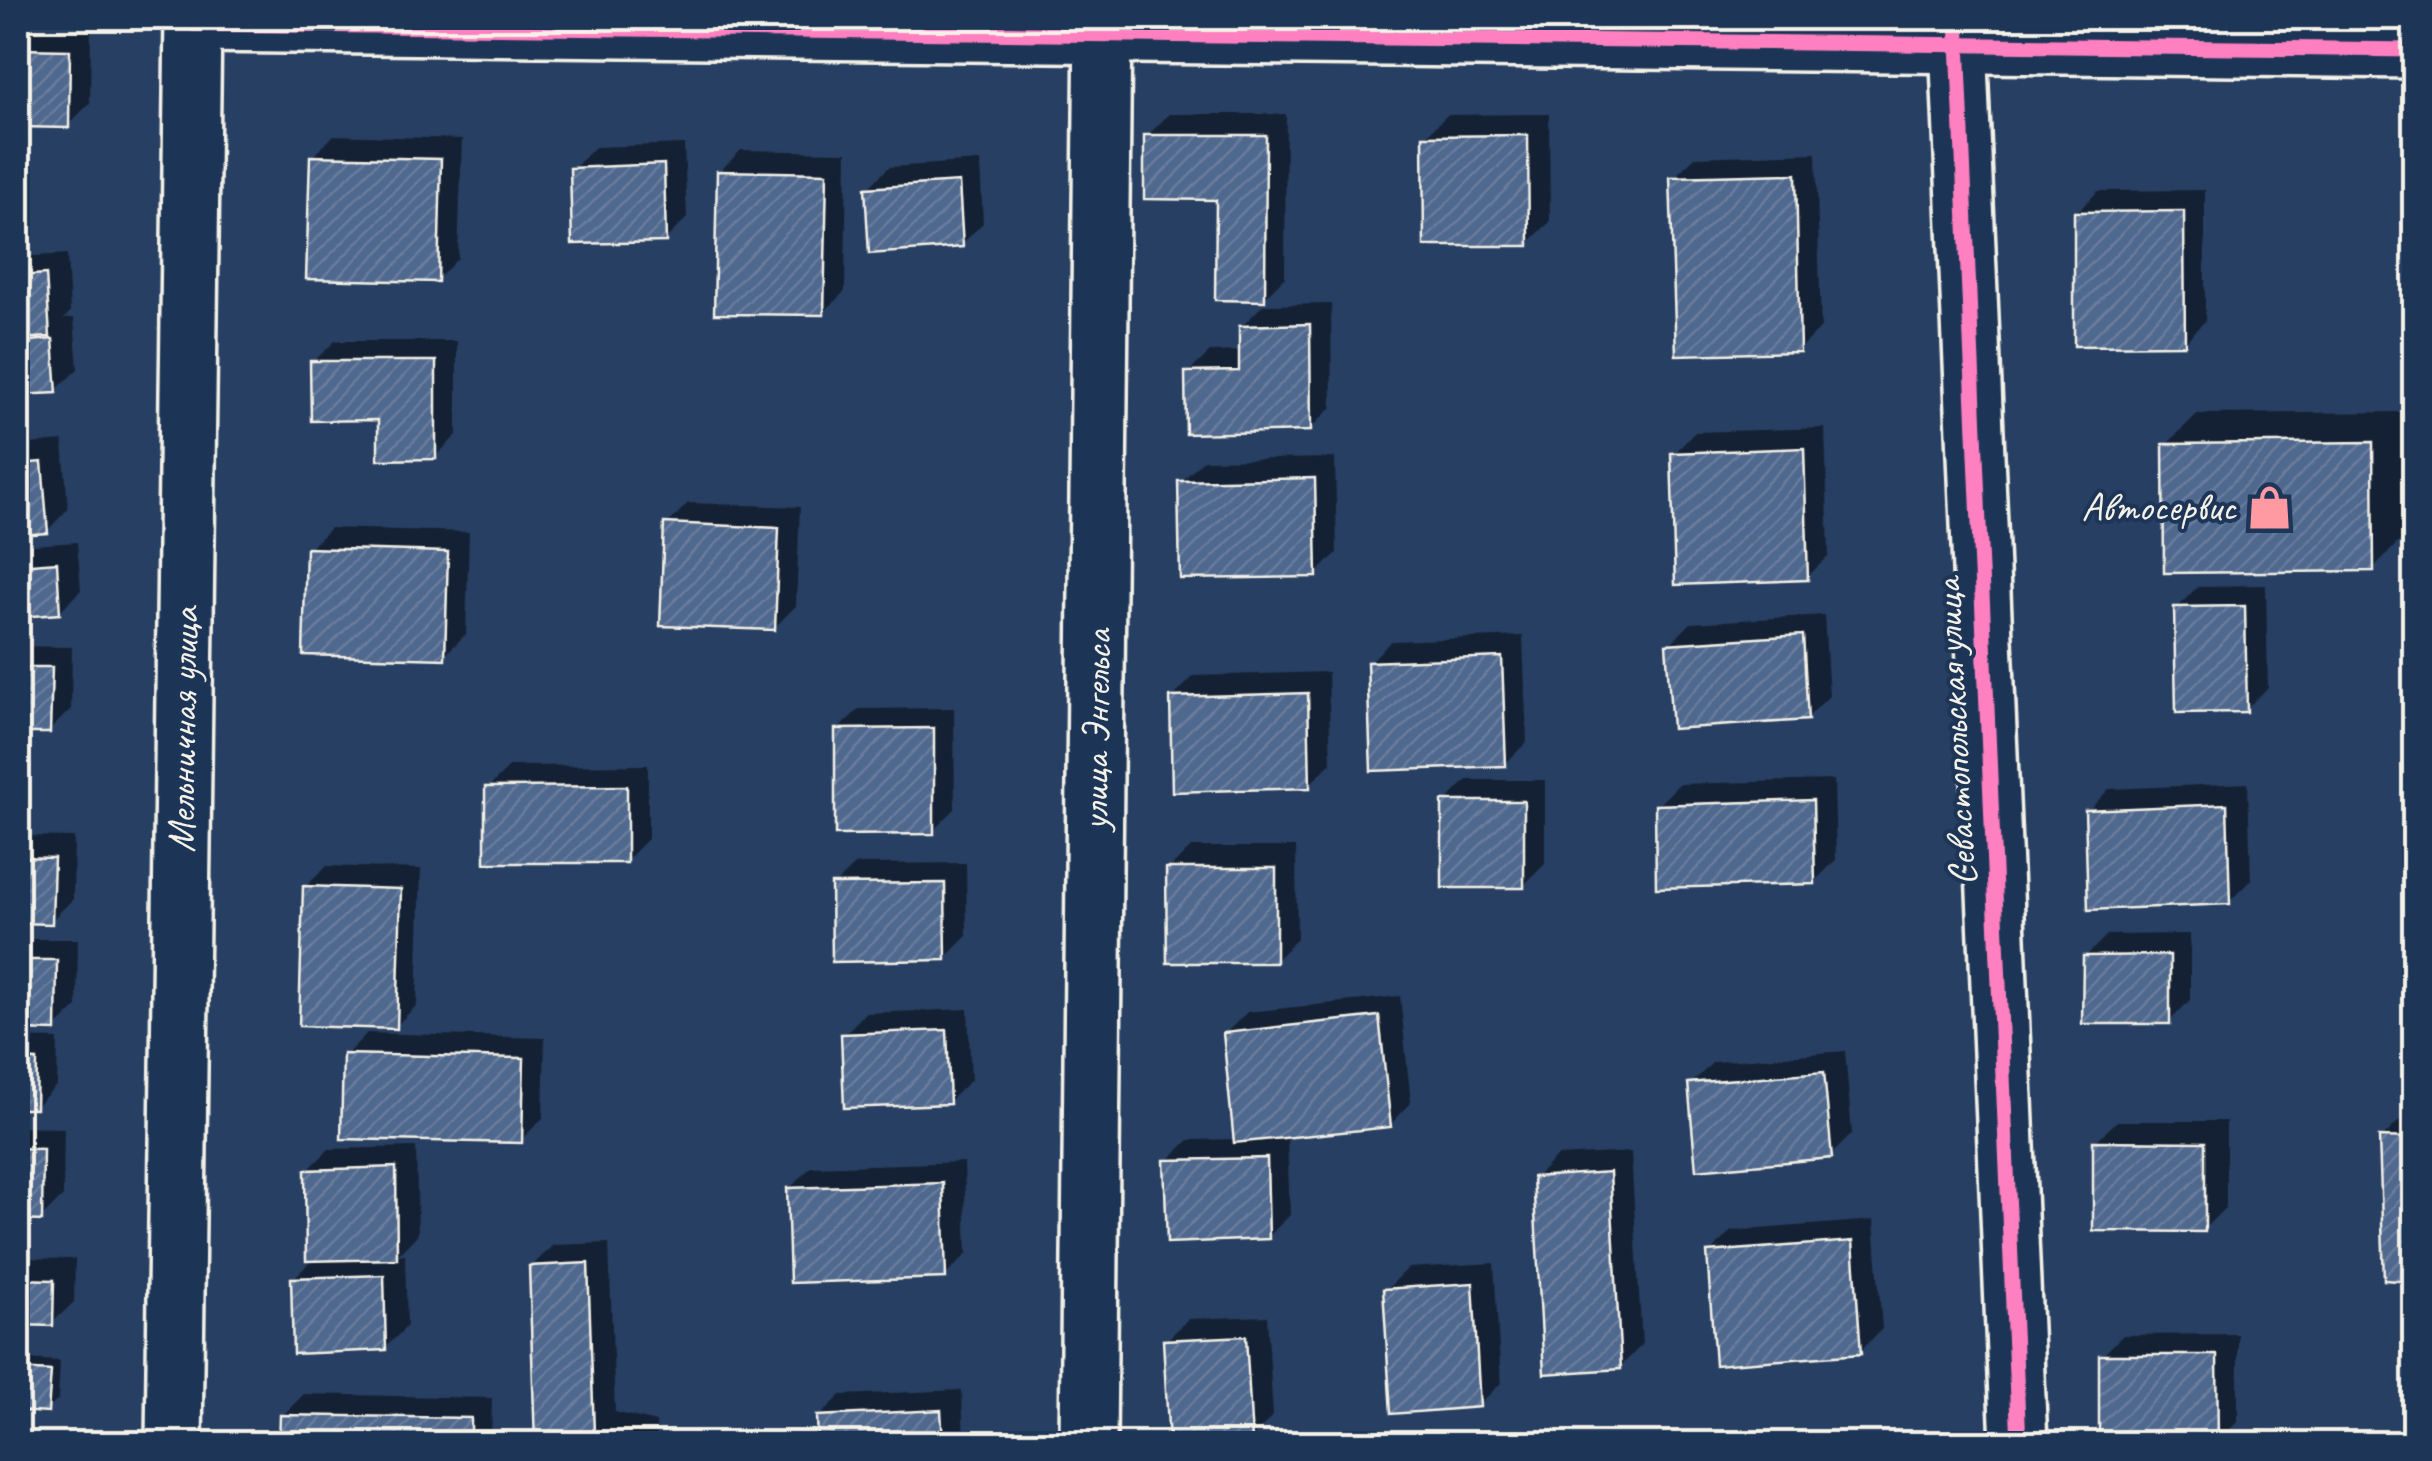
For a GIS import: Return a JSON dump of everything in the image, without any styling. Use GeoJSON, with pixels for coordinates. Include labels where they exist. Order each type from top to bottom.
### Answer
{"type":"FeatureCollection","features":[{"type":"Feature","properties":{"kind":"street"},"geometry":{"type":"LineString","coordinates":[[193,21],[1957,31],[2414,50]]}},
{"type":"Feature","properties":{"kind":"street","name":"Мельничная улица"},"geometry":{"type":"LineString","coordinates":[[174,1444],[193,21]]}},
{"type":"Feature","properties":{"kind":"street","name":"улица Энгельса"},"geometry":{"type":"LineString","coordinates":[[1088,1444],[1103,26]]}},
{"type":"Feature","properties":{"kind":"street","name":"Севастопольская улица"},"geometry":{"type":"LineString","coordinates":[[1957,31],[2019,1444]]}},
{"type":"Feature","properties":{"kind":"building"},"geometry":{"type":"Polygon","coordinates":[[[18,49],[70,50],[69,128],[18,127],[18,49]]]}},
{"type":"Feature","properties":{"kind":"building"},"geometry":{"type":"Polygon","coordinates":[[[1144,135],[1266,135],[1265,301],[1215,300],[1216,200],[1144,199],[1144,135]]]}},
{"type":"Feature","properties":{"kind":"building"},"geometry":{"type":"Polygon","coordinates":[[[1528,135],[1529,246],[1424,246],[1423,136],[1528,135]]]}},
{"type":"Feature","properties":{"kind":"building"},"geometry":{"type":"Polygon","coordinates":[[[310,156],[441,159],[438,282],[306,279],[310,156]]]}},
{"type":"Feature","properties":{"kind":"building"},"geometry":{"type":"Polygon","coordinates":[[[2412,163],[2414,252],[2410,252],[2412,163]]]}},
{"type":"Feature","properties":{"kind":"building"},"geometry":{"type":"Polygon","coordinates":[[[664,164],[666,242],[572,244],[570,168],[664,164]]]}},
{"type":"Feature","properties":{"kind":"building"},"geometry":{"type":"Polygon","coordinates":[[[717,171],[827,173],[824,315],[714,314],[717,171]]]}},
{"type":"Feature","properties":{"kind":"building"},"geometry":{"type":"Polygon","coordinates":[[[1796,174],[1800,352],[1676,355],[1670,177],[1796,174]]]}},
{"type":"Feature","properties":{"kind":"building"},"geometry":{"type":"Polygon","coordinates":[[[959,182],[963,247],[869,254],[865,188],[959,182]]]}},
{"type":"Feature","properties":{"kind":"building"},"geometry":{"type":"Polygon","coordinates":[[[2184,211],[2185,345],[2074,346],[2074,212],[2184,211]]]}},
{"type":"Feature","properties":{"kind":"building"},"geometry":{"type":"Polygon","coordinates":[[[46,274],[50,337],[18,339],[18,276],[46,274]]]}},
{"type":"Feature","properties":{"kind":"building"},"geometry":{"type":"Polygon","coordinates":[[[1310,324],[1311,431],[1186,434],[1185,372],[1239,371],[1239,326],[1310,324]]]}},
{"type":"Feature","properties":{"kind":"building"},"geometry":{"type":"Polygon","coordinates":[[[53,339],[57,393],[18,395],[18,342],[53,339]]]}},
{"type":"Feature","properties":{"kind":"building"},"geometry":{"type":"Polygon","coordinates":[[[310,361],[436,361],[436,459],[378,460],[378,420],[311,421],[310,361]]]}},
{"type":"Feature","properties":{"kind":"building","name":"Автосервис"},"geometry":{"type":"Polygon","coordinates":[[[2373,442],[2374,571],[2164,573],[2163,444],[2373,442]]]}},
{"type":"Feature","properties":{"kind":"building"},"geometry":{"type":"Polygon","coordinates":[[[1804,448],[1808,580],[1675,585],[1671,453],[1804,448]]]}},
{"type":"Feature","properties":{"kind":"building"},"geometry":{"type":"Polygon","coordinates":[[[42,462],[48,533],[18,535],[18,464],[42,462]]]}},
{"type":"Feature","properties":{"kind":"building"},"geometry":{"type":"Polygon","coordinates":[[[1315,478],[1317,577],[1180,579],[1178,481],[1315,478]]]}},
{"type":"Feature","properties":{"kind":"building"},"geometry":{"type":"Polygon","coordinates":[[[664,523],[779,528],[775,630],[660,626],[664,523]]]}},
{"type":"Feature","properties":{"kind":"building"},"geometry":{"type":"Polygon","coordinates":[[[306,548],[448,552],[445,659],[303,655],[306,548]]]}},
{"type":"Feature","properties":{"kind":"building"},"geometry":{"type":"Polygon","coordinates":[[[57,562],[60,614],[18,617],[18,565],[57,562]]]}},
{"type":"Feature","properties":{"kind":"building"},"geometry":{"type":"Polygon","coordinates":[[[2245,606],[2247,712],[2176,713],[2174,607],[2245,606]]]}},
{"type":"Feature","properties":{"kind":"building"},"geometry":{"type":"Polygon","coordinates":[[[1803,635],[1808,720],[1672,729],[1666,644],[1803,635]]]}},
{"type":"Feature","properties":{"kind":"building"},"geometry":{"type":"Polygon","coordinates":[[[1502,657],[1506,766],[1371,771],[1367,662],[1502,657]]]}},
{"type":"Feature","properties":{"kind":"building"},"geometry":{"type":"Polygon","coordinates":[[[18,667],[52,667],[50,733],[18,733],[18,667]]]}},
{"type":"Feature","properties":{"kind":"building"},"geometry":{"type":"Polygon","coordinates":[[[1308,693],[1310,788],[1172,792],[1170,697],[1308,693]]]}},
{"type":"Feature","properties":{"kind":"building"},"geometry":{"type":"Polygon","coordinates":[[[934,728],[934,834],[835,835],[835,729],[934,728]]]}},
{"type":"Feature","properties":{"kind":"building"},"geometry":{"type":"Polygon","coordinates":[[[627,786],[627,863],[485,863],[485,787],[627,786]]]}},
{"type":"Feature","properties":{"kind":"building"},"geometry":{"type":"Polygon","coordinates":[[[1813,800],[1815,884],[1656,888],[1655,805],[1813,800]]]}},
{"type":"Feature","properties":{"kind":"building"},"geometry":{"type":"Polygon","coordinates":[[[1442,801],[1524,801],[1524,888],[1442,888],[1442,801]]]}},
{"type":"Feature","properties":{"kind":"building"},"geometry":{"type":"Polygon","coordinates":[[[2227,804],[2230,904],[2088,910],[2085,810],[2227,804]]]}},
{"type":"Feature","properties":{"kind":"building"},"geometry":{"type":"Polygon","coordinates":[[[18,857],[54,858],[52,924],[18,923],[18,857]]]}},
{"type":"Feature","properties":{"kind":"building"},"geometry":{"type":"Polygon","coordinates":[[[1166,868],[1276,868],[1276,963],[1167,963],[1166,868]]]}},
{"type":"Feature","properties":{"kind":"building"},"geometry":{"type":"Polygon","coordinates":[[[945,883],[946,960],[832,962],[831,884],[945,883]]]}},
{"type":"Feature","properties":{"kind":"building"},"geometry":{"type":"Polygon","coordinates":[[[303,886],[401,889],[397,1029],[299,1026],[303,886]]]}},
{"type":"Feature","properties":{"kind":"building"},"geometry":{"type":"Polygon","coordinates":[[[2170,955],[2170,1024],[2082,1024],[2083,956],[2170,955]]]}},
{"type":"Feature","properties":{"kind":"building"},"geometry":{"type":"Polygon","coordinates":[[[18,960],[57,960],[56,1031],[18,1030],[18,960]]]}},
{"type":"Feature","properties":{"kind":"building"},"geometry":{"type":"Polygon","coordinates":[[[1379,1016],[1391,1127],[1234,1143],[1223,1033],[1379,1016]]]}},
{"type":"Feature","properties":{"kind":"building"},"geometry":{"type":"Polygon","coordinates":[[[947,1030],[950,1104],[844,1108],[841,1034],[947,1030]]]}},
{"type":"Feature","properties":{"kind":"building"},"geometry":{"type":"Polygon","coordinates":[[[343,1054],[524,1058],[522,1143],[341,1139],[343,1054]]]}},
{"type":"Feature","properties":{"kind":"building"},"geometry":{"type":"Polygon","coordinates":[[[18,1059],[37,1060],[36,1109],[18,1109],[18,1059]]]}},
{"type":"Feature","properties":{"kind":"building"},"geometry":{"type":"Polygon","coordinates":[[[1824,1072],[1832,1158],[1696,1170],[1688,1083],[1824,1072]]]}},
{"type":"Feature","properties":{"kind":"building"},"geometry":{"type":"Polygon","coordinates":[[[2379,1137],[2414,1138],[2414,1282],[2384,1280],[2379,1137]]]}},
{"type":"Feature","properties":{"kind":"building"},"geometry":{"type":"Polygon","coordinates":[[[2093,1141],[2205,1142],[2205,1232],[2093,1231],[2093,1141]]]}},
{"type":"Feature","properties":{"kind":"building"},"geometry":{"type":"Polygon","coordinates":[[[18,1148],[43,1149],[42,1221],[18,1220],[18,1148]]]}},
{"type":"Feature","properties":{"kind":"building"},"geometry":{"type":"Polygon","coordinates":[[[1267,1158],[1269,1239],[1167,1243],[1164,1160],[1267,1158]]]}},
{"type":"Feature","properties":{"kind":"building"},"geometry":{"type":"Polygon","coordinates":[[[396,1167],[397,1259],[306,1261],[305,1170],[396,1167]]]}},
{"type":"Feature","properties":{"kind":"building"},"geometry":{"type":"Polygon","coordinates":[[[1610,1172],[1621,1369],[1544,1374],[1533,1177],[1610,1172]]]}},
{"type":"Feature","properties":{"kind":"building"},"geometry":{"type":"Polygon","coordinates":[[[943,1183],[946,1278],[790,1283],[787,1188],[943,1183]]]}},
{"type":"Feature","properties":{"kind":"building"},"geometry":{"type":"Polygon","coordinates":[[[1853,1241],[1861,1354],[1715,1365],[1707,1252],[1853,1241]]]}},
{"type":"Feature","properties":{"kind":"building"},"geometry":{"type":"Polygon","coordinates":[[[588,1263],[594,1433],[635,1444],[535,1444],[529,1266],[588,1263]]]}},
{"type":"Feature","properties":{"kind":"building"},"geometry":{"type":"Polygon","coordinates":[[[384,1275],[386,1350],[293,1354],[291,1278],[384,1275]]]}},
{"type":"Feature","properties":{"kind":"building"},"geometry":{"type":"Polygon","coordinates":[[[18,1279],[54,1280],[53,1326],[18,1325],[18,1279]]]}},
{"type":"Feature","properties":{"kind":"building"},"geometry":{"type":"Polygon","coordinates":[[[1473,1283],[1480,1407],[1391,1414],[1383,1289],[1473,1283]]]}},
{"type":"Feature","properties":{"kind":"building"},"geometry":{"type":"Polygon","coordinates":[[[1246,1336],[1252,1440],[1169,1444],[1163,1340],[1246,1336]]]}},
{"type":"Feature","properties":{"kind":"building"},"geometry":{"type":"Polygon","coordinates":[[[2099,1355],[2217,1355],[2218,1444],[2099,1444],[2099,1355]]]}},
{"type":"Feature","properties":{"kind":"building"},"geometry":{"type":"Polygon","coordinates":[[[18,1369],[51,1371],[48,1413],[18,1411],[18,1369]]]}},
{"type":"Feature","properties":{"kind":"building"},"geometry":{"type":"Polygon","coordinates":[[[941,1410],[943,1444],[818,1444],[817,1416],[941,1410]]]}},
{"type":"Feature","properties":{"kind":"building"},"geometry":{"type":"Polygon","coordinates":[[[280,1415],[471,1418],[471,1444],[279,1444],[280,1415]]]}},
{"type":"Feature","properties":{"kind":"cycle path"},"geometry":{"type":"LineString","coordinates":[[1957,18],[2019,1444]]}},
{"type":"Feature","properties":{"kind":"cycle path"},"geometry":{"type":"LineString","coordinates":[[193,24],[2414,50]]}},
{"type":"Feature","properties":{"kind":"place","name":"Автосервис"},"geometry":{"type":"Point","coordinates":[2269,507]}}]}
